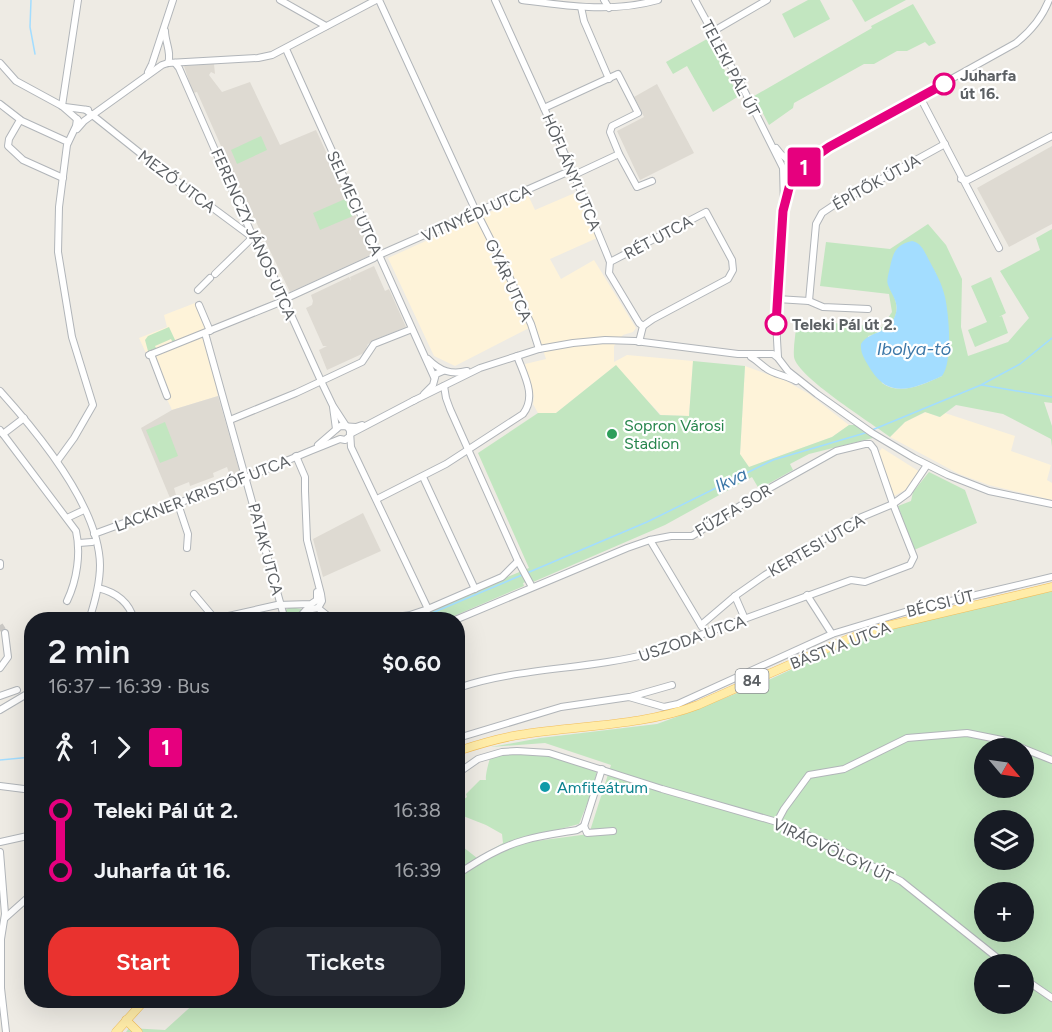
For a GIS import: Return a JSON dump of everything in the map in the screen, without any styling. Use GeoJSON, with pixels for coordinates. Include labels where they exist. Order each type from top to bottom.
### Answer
{"type":"FeatureCollection","features":[{"type":"Feature","properties":{"kind":"main road","name":"BÁSTYA UTCA"},"geometry":{"type":"LineString","coordinates":[[465,749],[519,735],[674,714],[848,639],[887,626],[1052,587]]}},
{"type":"Feature","properties":{"kind":"main road"},"geometry":{"type":"LineString","coordinates":[[116,1032],[137,1008]]}},
{"type":"Feature","properties":{"kind":"main road"},"geometry":{"type":"LineString","coordinates":[[126,1020],[138,1032]]}},
{"type":"Feature","properties":{"kind":"street"},"geometry":{"type":"LineString","coordinates":[[62,106],[78,0]]}},
{"type":"Feature","properties":{"kind":"street"},"geometry":{"type":"LineString","coordinates":[[145,77],[157,50],[173,0]]}},
{"type":"Feature","properties":{"kind":"street"},"geometry":{"type":"LineString","coordinates":[[280,0],[326,26]]}},
{"type":"Feature","properties":{"kind":"street"},"geometry":{"type":"LineString","coordinates":[[153,60],[168,64],[272,55],[377,0]]}},
{"type":"Feature","properties":{"kind":"street","name":"GYÁR UTCA"},"geometry":{"type":"LineString","coordinates":[[377,0],[476,213],[510,279],[528,318],[539,350]]}},
{"type":"Feature","properties":{"kind":"street","name":"HÖFLÁNYI UTCA"},"geometry":{"type":"LineString","coordinates":[[495,0],[573,172],[610,262],[609,273],[643,326]]}},
{"type":"Feature","properties":{"kind":"street"},"geometry":{"type":"LineString","coordinates":[[522,0],[609,8],[634,6],[658,0]]}},
{"type":"Feature","properties":{"kind":"street"},"geometry":{"type":"LineString","coordinates":[[604,0],[609,8]]}},
{"type":"Feature","properties":{"kind":"street","name":"TELEKI PÁL ÚT"},"geometry":{"type":"LineString","coordinates":[[695,0],[767,135],[783,171],[784,207],[776,322]]}},
{"type":"Feature","properties":{"kind":"street"},"geometry":{"type":"LineString","coordinates":[[712,32],[767,0]]}},
{"type":"Feature","properties":{"kind":"street"},"geometry":{"type":"LineString","coordinates":[[793,180],[789,179],[783,171],[792,162],[807,159],[1016,43],[1040,19],[1049,0]]}},
{"type":"Feature","properties":{"kind":"street"},"geometry":{"type":"LineString","coordinates":[[581,7],[584,21],[609,79]]}},
{"type":"Feature","properties":{"kind":"street"},"geometry":{"type":"LineString","coordinates":[[165,24],[169,52],[168,64]]}},
{"type":"Feature","properties":{"kind":"street"},"geometry":{"type":"LineString","coordinates":[[157,50],[161,48],[178,58],[195,61]]}},
{"type":"Feature","properties":{"kind":"street","name":"SELMECI UTCA"},"geometry":{"type":"LineString","coordinates":[[286,49],[376,256],[439,383],[530,584]]}},
{"type":"Feature","properties":{"kind":"street"},"geometry":{"type":"LineString","coordinates":[[0,63],[16,81],[84,116],[99,111],[145,77],[168,64]]}},
{"type":"Feature","properties":{"kind":"street","name":"FERENCZY JÁNOS UTCA"},"geometry":{"type":"LineString","coordinates":[[168,64],[179,68],[253,237],[286,299],[333,406],[347,426]]}},
{"type":"Feature","properties":{"kind":"street"},"geometry":{"type":"LineString","coordinates":[[544,108],[618,74],[638,113],[610,129],[619,154],[637,187],[652,181]]}},
{"type":"Feature","properties":{"kind":"street"},"geometry":{"type":"LineString","coordinates":[[920,97],[999,248]]}},
{"type":"Feature","properties":{"kind":"street"},"geometry":{"type":"LineString","coordinates":[[0,104],[20,120],[68,142]]}},
{"type":"Feature","properties":{"kind":"street"},"geometry":{"type":"LineString","coordinates":[[58,460],[84,422],[93,403],[72,337],[58,252],[58,224],[63,178],[68,142],[76,126],[90,111],[106,105]]}},
{"type":"Feature","properties":{"kind":"street"},"geometry":{"type":"LineString","coordinates":[[99,111],[100,120],[103,123]]}},
{"type":"Feature","properties":{"kind":"street","name":"MEZŐ UTCA"},"geometry":{"type":"LineString","coordinates":[[84,116],[103,123],[253,237]]}},
{"type":"Feature","properties":{"kind":"street"},"geometry":{"type":"LineString","coordinates":[[20,120],[9,139],[8,146],[23,160],[63,178]]}},
{"type":"Feature","properties":{"kind":"street","name":"TELEKI PÁL ÚT"},"geometry":{"type":"LineString","coordinates":[[767,135],[781,154],[801,171],[788,189],[784,207]]}},
{"type":"Feature","properties":{"kind":"street"},"geometry":{"type":"LineString","coordinates":[[961,179],[968,180],[1052,136]]}},
{"type":"Feature","properties":{"kind":"street","name":"ÉPÍTŐK ÚTJA"},"geometry":{"type":"LineString","coordinates":[[810,301],[814,229],[822,213],[945,144]]}},
{"type":"Feature","properties":{"kind":"street"},"geometry":{"type":"LineString","coordinates":[[801,171],[810,160],[829,147]]}},
{"type":"Feature","properties":{"kind":"street","name":"VITNYÉDI UTCA"},"geometry":{"type":"LineString","coordinates":[[167,396],[150,355],[286,299],[376,256],[476,213],[619,154]]}},
{"type":"Feature","properties":{"kind":"street","name":"RÉT UTCA"},"geometry":{"type":"LineString","coordinates":[[610,262],[706,212],[732,260],[733,270],[728,279],[643,326]]}},
{"type":"Feature","properties":{"kind":"street"},"geometry":{"type":"LineString","coordinates":[[198,290],[253,237]]}},
{"type":"Feature","properties":{"kind":"street"},"geometry":{"type":"LineString","coordinates":[[777,299],[810,301],[823,307],[868,309]]}},
{"type":"Feature","properties":{"kind":"street","name":"PATAK UTCA"},"geometry":{"type":"LineString","coordinates":[[199,305],[283,612]]}},
{"type":"Feature","properties":{"kind":"street"},"geometry":{"type":"LineString","coordinates":[[763,363],[764,357],[774,343],[776,322]]}},
{"type":"Feature","properties":{"kind":"street"},"geometry":{"type":"LineString","coordinates":[[773,371],[779,367],[776,322]]}},
{"type":"Feature","properties":{"kind":"street"},"geometry":{"type":"LineString","coordinates":[[639,342],[643,326]]}},
{"type":"Feature","properties":{"kind":"street"},"geometry":{"type":"LineString","coordinates":[[230,420],[362,362],[374,344],[412,328]]}},
{"type":"Feature","properties":{"kind":"street","name":"LACKNER KRISTÓF UTCA"},"geometry":{"type":"LineString","coordinates":[[94,534],[247,478],[296,456],[345,438],[413,401],[433,385],[517,356],[585,341],[639,342],[752,357],[763,363],[769,371],[786,376],[817,394]]}},
{"type":"Feature","properties":{"kind":"street","name":"LACKNER KRISTÓF UTCA"},"geometry":{"type":"LineString","coordinates":[[738,354],[768,354],[779,359],[788,371],[817,394],[872,433],[927,465],[988,490],[1052,504]]}},
{"type":"Feature","properties":{"kind":"street"},"geometry":{"type":"LineString","coordinates":[[377,500],[469,450],[523,414],[530,401],[529,389],[517,356]]}},
{"type":"Feature","properties":{"kind":"street","name":"SELMECI UTCA"},"geometry":{"type":"LineString","coordinates":[[425,357],[445,371]]}},
{"type":"Feature","properties":{"kind":"street","name":"LACKNER KRISTÓF UTCA"},"geometry":{"type":"LineString","coordinates":[[413,401],[439,383],[445,371],[459,373],[480,368]]}},
{"type":"Feature","properties":{"kind":"street"},"geometry":{"type":"LineString","coordinates":[[439,383],[450,378],[445,371]]}},
{"type":"Feature","properties":{"kind":"street"},"geometry":{"type":"LineString","coordinates":[[0,391],[58,460],[94,534],[100,564],[98,588],[91,612]]}},
{"type":"Feature","properties":{"kind":"street","name":"FERENCZY JÁNOS UTCA"},"geometry":{"type":"LineString","coordinates":[[333,406],[335,431]]}},
{"type":"Feature","properties":{"kind":"street"},"geometry":{"type":"LineString","coordinates":[[24,418],[2,432],[67,518],[76,531],[79,543],[77,566],[67,601]]}},
{"type":"Feature","properties":{"kind":"street","name":"LACKNER KRISTÓF UTCA"},"geometry":{"type":"LineString","coordinates":[[310,451],[340,426],[356,427],[373,421]]}},
{"type":"Feature","properties":{"kind":"street"},"geometry":{"type":"LineString","coordinates":[[345,438],[347,426]]}},
{"type":"Feature","properties":{"kind":"street"},"geometry":{"type":"LineString","coordinates":[[335,431],[345,438],[351,447],[428,609]]}},
{"type":"Feature","properties":{"kind":"street","name":"FŰZFA SOR"},"geometry":{"type":"LineString","coordinates":[[465,615],[530,584],[627,548],[650,540],[692,536],[759,494],[836,451],[865,444],[873,447],[892,504]]}},
{"type":"Feature","properties":{"kind":"street"},"geometry":{"type":"LineString","coordinates":[[296,456],[306,484],[307,540],[322,601],[318,608]]}},
{"type":"Feature","properties":{"kind":"street","name":"KERTESI UTCA"},"geometry":{"type":"LineString","coordinates":[[701,625],[735,596],[765,575],[857,519],[892,504],[908,493],[927,465]]}},
{"type":"Feature","properties":{"kind":"street"},"geometry":{"type":"LineString","coordinates":[[423,477],[476,589]]}},
{"type":"Feature","properties":{"kind":"street"},"geometry":{"type":"LineString","coordinates":[[177,504],[188,534],[187,548]]}},
{"type":"Feature","properties":{"kind":"street","name":"USZODA UTCA"},"geometry":{"type":"LineString","coordinates":[[465,686],[519,674],[627,660],[851,580],[865,582],[910,565],[914,557],[892,504]]}},
{"type":"Feature","properties":{"kind":"street"},"geometry":{"type":"LineString","coordinates":[[67,518],[84,510]]}},
{"type":"Feature","properties":{"kind":"street"},"geometry":{"type":"LineString","coordinates":[[650,540],[706,633]]}},
{"type":"Feature","properties":{"kind":"street"},"geometry":{"type":"LineString","coordinates":[[79,543],[92,542]]}},
{"type":"Feature","properties":{"kind":"street"},"geometry":{"type":"LineString","coordinates":[[419,612],[502,577],[518,561]]}},
{"type":"Feature","properties":{"kind":"street","name":"BÉCSI ÚT"},"geometry":{"type":"LineString","coordinates":[[629,697],[664,707],[678,704],[832,634],[908,610],[1052,577]]}},
{"type":"Feature","properties":{"kind":"street"},"geometry":{"type":"LineString","coordinates":[[258,612],[311,604],[317,598],[318,582]]}},
{"type":"Feature","properties":{"kind":"street"},"geometry":{"type":"LineString","coordinates":[[98,588],[121,598],[131,612]]}},
{"type":"Feature","properties":{"kind":"street"},"geometry":{"type":"LineString","coordinates":[[194,594],[209,612]]}},
{"type":"Feature","properties":{"kind":"street"},"geometry":{"type":"LineString","coordinates":[[735,596],[745,619]]}},
{"type":"Feature","properties":{"kind":"street"},"geometry":{"type":"LineString","coordinates":[[807,596],[832,634]]}},
{"type":"Feature","properties":{"kind":"street"},"geometry":{"type":"LineString","coordinates":[[304,612],[318,608],[323,612]]}},
{"type":"Feature","properties":{"kind":"street"},"geometry":{"type":"LineString","coordinates":[[0,668],[8,657],[5,633]]}},
{"type":"Feature","properties":{"kind":"street","name":"BÉCSI ÚT"},"geometry":{"type":"LineString","coordinates":[[465,736],[561,707],[629,697],[672,685]]}},
{"type":"Feature","properties":{"kind":"street"},"geometry":{"type":"LineString","coordinates":[[0,696],[17,690]]}},
{"type":"Feature","properties":{"kind":"street"},"geometry":{"type":"LineString","coordinates":[[0,710],[24,696]]}},
{"type":"Feature","properties":{"kind":"street"},"geometry":{"type":"LineString","coordinates":[[777,822],[809,775],[844,769],[907,738],[967,733],[986,735],[1052,760]]}},
{"type":"Feature","properties":{"kind":"street","name":"VIRÁGVÖLGYI ÚT"},"geometry":{"type":"LineString","coordinates":[[465,769],[486,756],[517,751],[549,753],[777,822],[841,850],[901,881],[992,954]]}},
{"type":"Feature","properties":{"kind":"street"},"geometry":{"type":"LineString","coordinates":[[602,769],[584,826],[587,833],[613,831]]}},
{"type":"Feature","properties":{"kind":"street"},"geometry":{"type":"LineString","coordinates":[[0,786],[24,789]]}},
{"type":"Feature","properties":{"kind":"street"},"geometry":{"type":"LineString","coordinates":[[465,869],[503,847],[526,839],[577,830],[584,826]]}},
{"type":"Feature","properties":{"kind":"street"},"geometry":{"type":"LineString","coordinates":[[0,842],[24,837]]}},
{"type":"Feature","properties":{"kind":"street"},"geometry":{"type":"LineString","coordinates":[[0,852],[4,918],[1,959],[2,1019],[6,1032]]}},
{"type":"Feature","properties":{"kind":"street"},"geometry":{"type":"LineString","coordinates":[[4,918],[24,901]]}},
{"type":"Feature","properties":{"kind":"street"},"geometry":{"type":"LineString","coordinates":[[1034,986],[1052,998]]}},
{"type":"Feature","properties":{"kind":"shaded area"},"geometry":{"type":"Polygon","coordinates":[[[214,64],[215,74],[211,72],[209,75],[222,92],[250,82],[280,145],[316,130],[373,254],[290,292],[241,191],[197,92],[193,93],[184,66],[214,64]]]}},
{"type":"Feature","properties":{"kind":"shaded area"},"geometry":{"type":"Polygon","coordinates":[[[657,84],[694,153],[640,180],[617,131],[644,117],[634,97],[657,84]]]}},
{"type":"Feature","properties":{"kind":"shaded area"},"geometry":{"type":"Polygon","coordinates":[[[1052,146],[1052,224],[1009,247],[977,188],[1052,146]]]}},
{"type":"Feature","properties":{"kind":"shaded area"},"geometry":{"type":"Polygon","coordinates":[[[577,192],[597,238],[550,259],[561,279],[594,260],[636,328],[633,332],[623,335],[614,346],[614,362],[627,355],[693,361],[689,416],[661,415],[615,366],[556,413],[538,413],[533,404],[534,397],[525,364],[546,359],[535,325],[455,366],[434,356],[388,258],[528,195],[535,210],[577,192]]]}},
{"type":"Feature","properties":{"kind":"shaded area"},"geometry":{"type":"Polygon","coordinates":[[[374,266],[385,291],[389,289],[406,327],[377,339],[368,344],[364,353],[327,370],[319,350],[327,346],[323,346],[306,308],[312,305],[311,295],[349,277],[351,281],[350,277],[374,266]]]}},
{"type":"Feature","properties":{"kind":"shaded area"},"geometry":{"type":"Polygon","coordinates":[[[195,303],[206,330],[219,386],[216,388],[218,396],[172,410],[139,338],[167,327],[164,315],[195,303]]]}},
{"type":"Feature","properties":{"kind":"shaded area"},"geometry":{"type":"Polygon","coordinates":[[[745,366],[786,381],[809,394],[849,425],[832,437],[749,467],[740,455],[745,366]]]}},
{"type":"Feature","properties":{"kind":"shaded area"},"geometry":{"type":"Polygon","coordinates":[[[218,396],[240,473],[230,476],[227,467],[213,473],[214,477],[190,486],[189,482],[174,488],[176,495],[170,498],[141,428],[172,410],[218,396]]]}},
{"type":"Feature","properties":{"kind":"shaded area"},"geometry":{"type":"Polygon","coordinates":[[[926,412],[939,417],[945,413],[1015,436],[1011,451],[1051,465],[1047,480],[1052,483],[1052,500],[989,485],[959,474],[890,437],[905,422],[926,412]]]}},
{"type":"Feature","properties":{"kind":"shaded area"},"geometry":{"type":"Polygon","coordinates":[[[882,448],[920,472],[907,489],[894,496],[878,453],[882,448]]]}},
{"type":"Feature","properties":{"kind":"shaded area"},"geometry":{"type":"Polygon","coordinates":[[[363,513],[381,551],[323,577],[313,539],[363,513]]]}},
{"type":"Feature","properties":{"kind":"green space"},"geometry":{"type":"Polygon","coordinates":[[[808,0],[820,0],[830,19],[794,38],[782,14],[808,0]]]}},
{"type":"Feature","properties":{"kind":"green space"},"geometry":{"type":"Polygon","coordinates":[[[852,0],[906,0],[865,22],[852,0]]]}},
{"type":"Feature","properties":{"kind":"green space"},"geometry":{"type":"Polygon","coordinates":[[[913,4],[936,43],[929,46],[925,42],[907,51],[897,51],[874,64],[864,64],[794,103],[793,108],[769,125],[754,96],[872,28],[871,26],[913,4]]]}},
{"type":"Feature","properties":{"kind":"green space"},"geometry":{"type":"Polygon","coordinates":[[[707,39],[739,96],[713,112],[687,66],[673,74],[666,62],[707,39]]]}},
{"type":"Feature","properties":{"kind":"green space"},"geometry":{"type":"Polygon","coordinates":[[[261,136],[267,150],[237,164],[231,150],[261,136]]]}},
{"type":"Feature","properties":{"kind":"green space"},"geometry":{"type":"Polygon","coordinates":[[[345,199],[353,216],[320,230],[313,213],[345,199]]]}},
{"type":"Feature","properties":{"kind":"green space"},"geometry":{"type":"Polygon","coordinates":[[[928,224],[946,245],[962,279],[961,327],[968,356],[1008,342],[1029,318],[1000,271],[1040,250],[1036,238],[1052,229],[1052,403],[1044,402],[1052,426],[1052,447],[1051,439],[1003,414],[956,405],[940,417],[925,412],[905,422],[890,437],[836,399],[798,366],[794,357],[797,320],[882,327],[892,312],[889,294],[820,286],[826,242],[890,249],[928,224]],[[935,272],[890,289],[896,305],[894,319],[884,329],[868,336],[882,383],[896,389],[904,389],[942,376],[944,296],[935,272]]]}},
{"type":"Feature","properties":{"kind":"green space"},"geometry":{"type":"Polygon","coordinates":[[[991,277],[1006,313],[999,317],[1002,316],[1008,333],[975,347],[968,330],[987,322],[971,286],[991,277]]]}},
{"type":"Feature","properties":{"kind":"green space"},"geometry":{"type":"Polygon","coordinates":[[[169,327],[176,342],[173,343],[171,339],[155,346],[157,350],[148,351],[145,340],[148,336],[169,327]]]}},
{"type":"Feature","properties":{"kind":"green space"},"geometry":{"type":"Polygon","coordinates":[[[693,361],[745,366],[740,454],[749,467],[832,437],[849,425],[855,425],[873,438],[809,454],[790,464],[793,470],[759,489],[752,477],[665,525],[533,582],[531,580],[523,583],[524,586],[463,612],[419,612],[529,568],[478,453],[538,413],[556,413],[616,365],[660,415],[689,416],[693,361]]]}},
{"type":"Feature","properties":{"kind":"green space"},"geometry":{"type":"Polygon","coordinates":[[[165,422],[178,456],[160,463],[146,430],[165,422]]]}},
{"type":"Feature","properties":{"kind":"green space"},"geometry":{"type":"Polygon","coordinates":[[[929,472],[965,490],[977,523],[914,550],[898,506],[911,501],[913,492],[929,472]]]}},
{"type":"Feature","properties":{"kind":"green space"},"geometry":{"type":"Polygon","coordinates":[[[1052,591],[1052,1032],[126,1032],[129,1028],[165,1030],[189,1008],[465,1008],[465,849],[477,858],[503,843],[502,834],[465,817],[466,794],[480,780],[486,780],[491,756],[548,754],[597,771],[593,789],[579,824],[507,843],[589,834],[611,765],[545,743],[491,747],[540,738],[657,724],[760,684],[860,638],[915,621],[1052,591]]]}},
{"type":"Feature","properties":{"kind":"green space"},"geometry":{"type":"Polygon","coordinates":[[[290,607],[319,612],[279,612],[290,607]]]}},
{"type":"Feature","properties":{"kind":"water","name":"Ibolya-tó"},"geometry":{"type":"Polygon","coordinates":[[[912,241],[923,249],[944,292],[949,326],[949,349],[942,376],[904,389],[886,385],[878,379],[862,354],[861,344],[869,336],[884,330],[895,316],[896,303],[887,283],[888,274],[896,250],[902,244],[912,241]]]}},
{"type":"Feature","properties":{"kind":"waterway"},"geometry":{"type":"LineString","coordinates":[[31,0],[30,27],[35,54]]}},
{"type":"Feature","properties":{"kind":"waterway","name":"Ikva"},"geometry":{"type":"LineString","coordinates":[[872,430],[981,385],[1020,364],[1052,338]]}},
{"type":"Feature","properties":{"kind":"waterway"},"geometry":{"type":"LineString","coordinates":[[982,385],[1052,397]]}},
{"type":"Feature","properties":{"kind":"waterway","name":"Ikva"},"geometry":{"type":"LineString","coordinates":[[527,573],[647,522],[773,460],[865,433]]}},
{"type":"Feature","properties":{"kind":"waterway","name":"Ikva"},"geometry":{"type":"LineString","coordinates":[[434,612],[522,575]]}},
{"type":"Feature","properties":{"kind":"waterway","name":"Ikva"},"geometry":{"type":"LineString","coordinates":[[0,760],[24,758]]}},
{"type":"Feature","properties":{"kind":"tunnel"},"geometry":{"type":"LineString","coordinates":[[0,625],[5,633]]}},
{"type":"Feature","properties":{"kind":"bus line","name":"1"},"geometry":{"type":"LineString","coordinates":[[776,324],[783,211],[790,184],[809,161],[829,147],[944,84]]}},
{"type":"Feature","properties":{"kind":"place","name":"Juharfa út 16."},"geometry":{"type":"Point","coordinates":[944,84]}},
{"type":"Feature","properties":{"kind":"place","name":"Teleki Pál út 2."},"geometry":{"type":"Point","coordinates":[776,324]}},
{"type":"Feature","properties":{"kind":"place","name":"Sopron Városi Stadion"},"geometry":{"type":"Point","coordinates":[612,434]}},
{"type":"Feature","properties":{"kind":"place","name":"Amfiteátrum"},"geometry":{"type":"Point","coordinates":[545,787]}}]}
